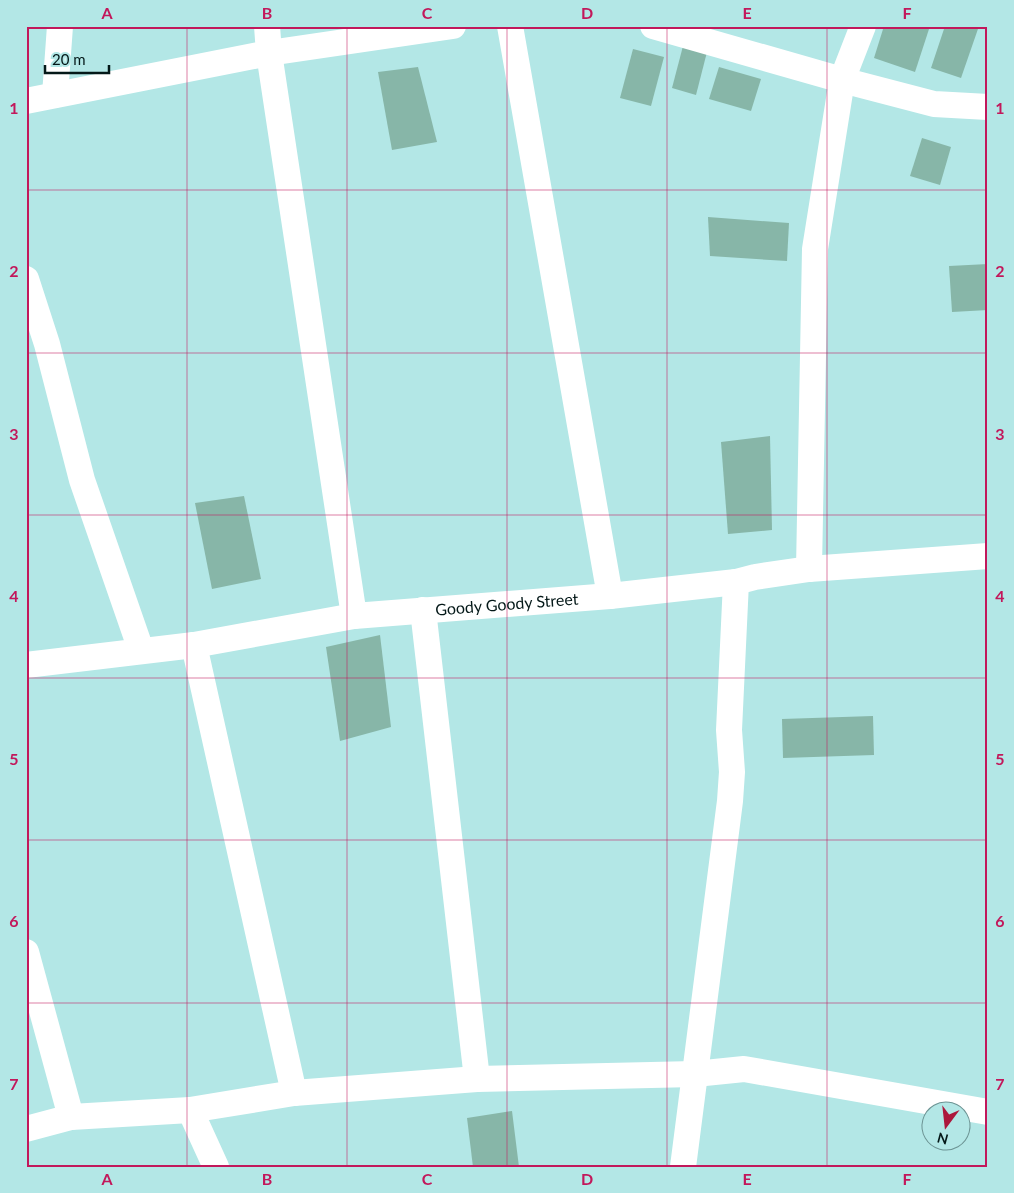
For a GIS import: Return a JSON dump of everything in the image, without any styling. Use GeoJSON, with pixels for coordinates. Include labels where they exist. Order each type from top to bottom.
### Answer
{"type":"FeatureCollection","features":[{"type":"Feature","properties":{"kind":"street"},"geometry":{"type":"LineString","coordinates":[[55,95],[60,26]]}},
{"type":"Feature","properties":{"kind":"street"},"geometry":{"type":"LineString","coordinates":[[268,26],[269,53],[354,616]]}},
{"type":"Feature","properties":{"kind":"street"},"geometry":{"type":"LineString","coordinates":[[26,101],[269,53],[453,26]]}},
{"type":"Feature","properties":{"kind":"street"},"geometry":{"type":"LineString","coordinates":[[510,26],[610,596]]}},
{"type":"Feature","properties":{"kind":"street"},"geometry":{"type":"LineString","coordinates":[[653,26],[934,104],[988,108]]}},
{"type":"Feature","properties":{"kind":"street"},"geometry":{"type":"LineString","coordinates":[[809,569],[815,250],[842,80],[863,26]]}},
{"type":"Feature","properties":{"kind":"street"},"geometry":{"type":"LineString","coordinates":[[26,278],[47,344],[82,480],[141,650]]}},
{"type":"Feature","properties":{"kind":"street","name":"Goody Goody Street"},"geometry":{"type":"LineString","coordinates":[[26,664],[194,645],[354,616],[610,596],[736,582],[755,577],[809,569],[988,556]]}},
{"type":"Feature","properties":{"kind":"street"},"geometry":{"type":"LineString","coordinates":[[683,1167],[730,801],[732,772],[729,730],[736,582]]}},
{"type":"Feature","properties":{"kind":"street"},"geometry":{"type":"LineString","coordinates":[[423,610],[478,1079]]}},
{"type":"Feature","properties":{"kind":"street"},"geometry":{"type":"LineString","coordinates":[[194,645],[294,1093]]}},
{"type":"Feature","properties":{"kind":"street"},"geometry":{"type":"LineString","coordinates":[[26,952],[71,1117]]}},
{"type":"Feature","properties":{"kind":"street"},"geometry":{"type":"LineString","coordinates":[[26,1129],[71,1117],[190,1110],[294,1093],[478,1079],[695,1074],[744,1069],[988,1112]]}},
{"type":"Feature","properties":{"kind":"street"},"geometry":{"type":"LineString","coordinates":[[190,1110],[216,1167]]}},
{"type":"Feature","properties":{"kind":"building"},"geometry":{"type":"Polygon","coordinates":[[[884,26],[930,26],[915,72],[874,58],[884,26]]]}},
{"type":"Feature","properties":{"kind":"building"},"geometry":{"type":"Polygon","coordinates":[[[945,26],[979,26],[961,78],[931,68],[945,26]]]}},
{"type":"Feature","properties":{"kind":"building"},"geometry":{"type":"Polygon","coordinates":[[[683,46],[707,52],[696,95],[672,88],[683,46]]]}},
{"type":"Feature","properties":{"kind":"building"},"geometry":{"type":"Polygon","coordinates":[[[633,49],[664,57],[651,106],[620,98],[633,49]]]}},
{"type":"Feature","properties":{"kind":"building"},"geometry":{"type":"Polygon","coordinates":[[[418,67],[437,142],[392,150],[378,72],[418,67]]]}},
{"type":"Feature","properties":{"kind":"building"},"geometry":{"type":"Polygon","coordinates":[[[719,67],[761,79],[751,111],[709,99],[719,67]]]}},
{"type":"Feature","properties":{"kind":"building"},"geometry":{"type":"Polygon","coordinates":[[[922,138],[951,147],[940,185],[910,176],[922,138]]]}},
{"type":"Feature","properties":{"kind":"building"},"geometry":{"type":"Polygon","coordinates":[[[708,217],[789,223],[787,261],[710,256],[708,217]]]}},
{"type":"Feature","properties":{"kind":"building"},"geometry":{"type":"Polygon","coordinates":[[[988,264],[988,310],[952,312],[949,266],[988,264]]]}},
{"type":"Feature","properties":{"kind":"building"},"geometry":{"type":"Polygon","coordinates":[[[770,436],[772,530],[728,534],[721,442],[770,436]]]}},
{"type":"Feature","properties":{"kind":"building"},"geometry":{"type":"Polygon","coordinates":[[[244,496],[261,579],[212,589],[195,503],[244,496]]]}},
{"type":"Feature","properties":{"kind":"building"},"geometry":{"type":"Polygon","coordinates":[[[380,635],[391,727],[340,741],[326,647],[380,635]]]}},
{"type":"Feature","properties":{"kind":"building"},"geometry":{"type":"Polygon","coordinates":[[[873,716],[874,755],[783,758],[782,719],[873,716]]]}},
{"type":"Feature","properties":{"kind":"building"},"geometry":{"type":"Polygon","coordinates":[[[512,1111],[519,1167],[473,1167],[467,1118],[512,1111]]]}}]}
